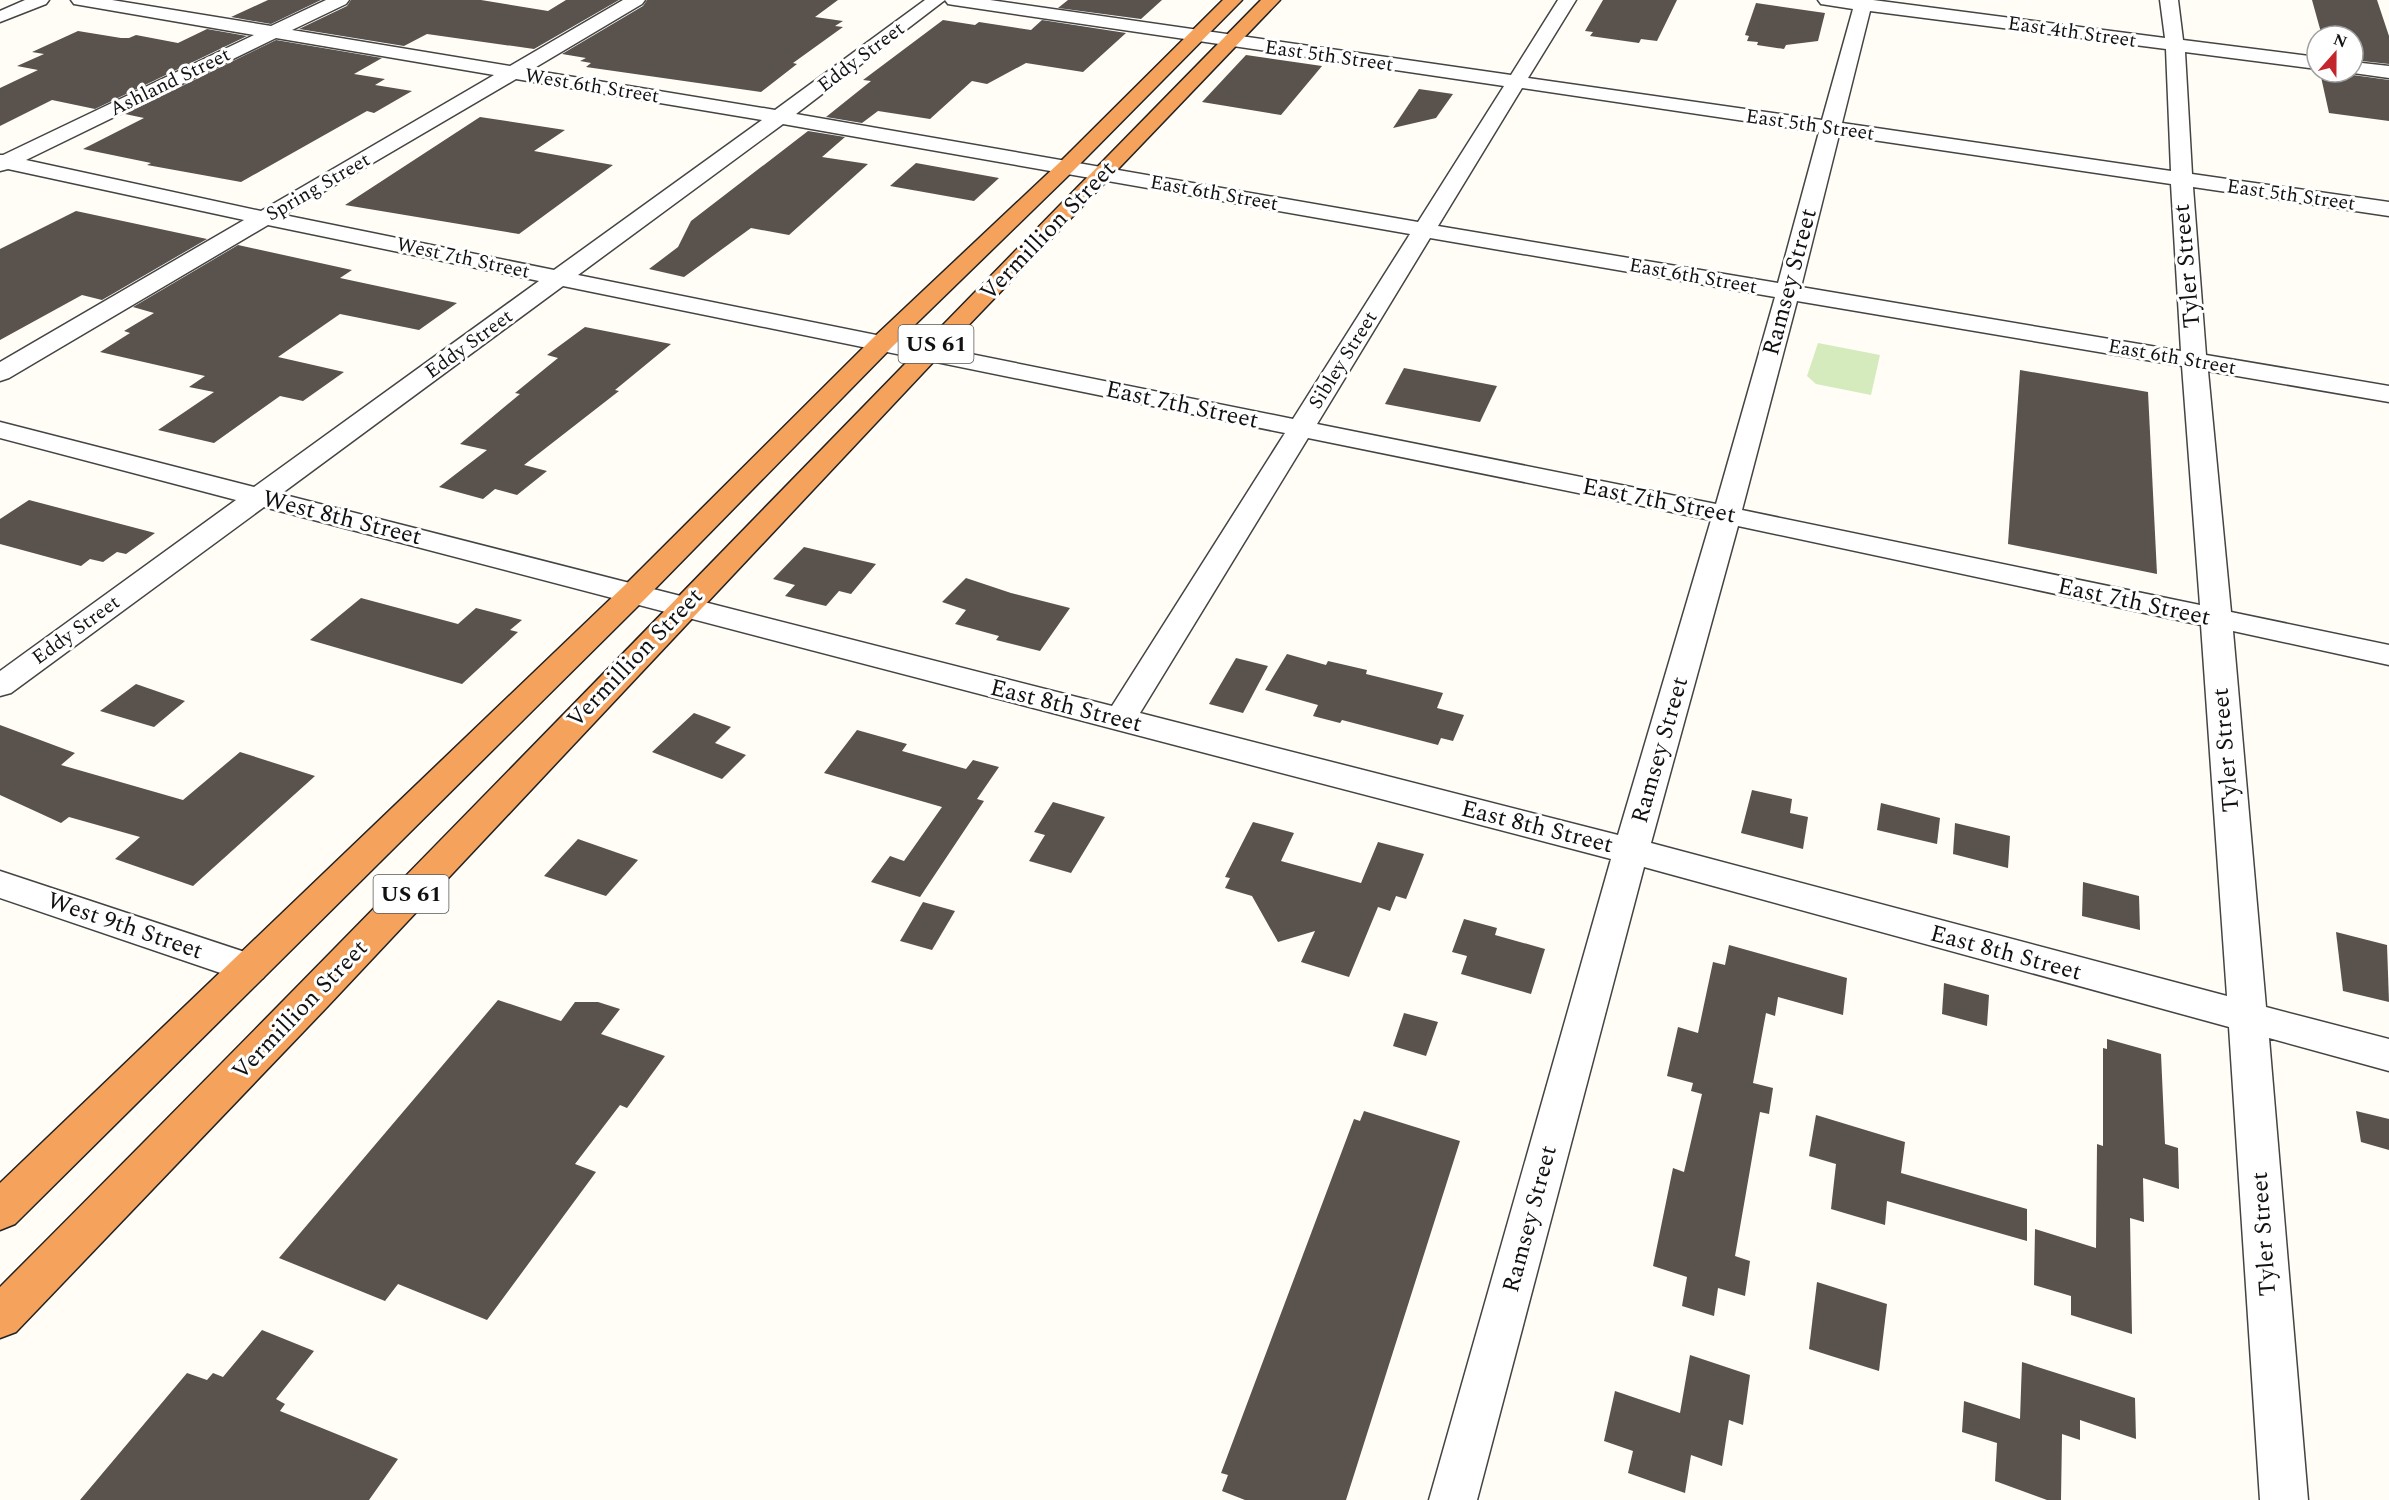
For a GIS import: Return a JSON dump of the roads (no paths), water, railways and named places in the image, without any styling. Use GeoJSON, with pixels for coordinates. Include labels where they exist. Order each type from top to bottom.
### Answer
{"type":"FeatureCollection","features":[{"type":"Feature","properties":{"kind":"highway","name":"Vermillion Street"},"geometry":{"type":"LineString","coordinates":[[0,1211],[635,592],[882,343],[1066,167],[1233,0]]}},
{"type":"Feature","properties":{"kind":"highway","name":"Vermillion Street"},"geometry":{"type":"LineString","coordinates":[[0,1317],[315,995],[928,353],[1271,0]]}},
{"type":"Feature","properties":{"kind":"street"},"geometry":{"type":"LineString","coordinates":[[0,17],[40,0]]}},
{"type":"Feature","properties":{"kind":"street","name":"West 6th Street"},"geometry":{"type":"LineString","coordinates":[[80,0],[1104,174]]}},
{"type":"Feature","properties":{"kind":"street","name":"Ashland Street"},"geometry":{"type":"LineString","coordinates":[[2,162],[340,0]]}},
{"type":"Feature","properties":{"kind":"street","name":"Spring Street"},"geometry":{"type":"LineString","coordinates":[[0,373],[636,0]]}},
{"type":"Feature","properties":{"kind":"street","name":"Eddy Street"},"geometry":{"type":"LineString","coordinates":[[0,686],[936,0]]}},
{"type":"Feature","properties":{"kind":"street","name":"East 5th Street"},"geometry":{"type":"LineString","coordinates":[[954,0],[2389,209]]}},
{"type":"Feature","properties":{"kind":"street","name":"Sibley Street"},"geometry":{"type":"LineString","coordinates":[[1120,719],[1567,0]]}},
{"type":"Feature","properties":{"kind":"street","name":"East 4th Street"},"geometry":{"type":"LineString","coordinates":[[1827,0],[1863,2],[2175,46],[2305,62]]}},
{"type":"Feature","properties":{"kind":"street","name":"Tyler Street"},"geometry":{"type":"LineString","coordinates":[[2169,0],[2175,46],[2180,179],[2231,795],[2284,1500]]}},
{"type":"Feature","properties":{"kind":"street","name":"Ramsey Street"},"geometry":{"type":"LineString","coordinates":[[1453,1500],[1631,851],[1728,515],[1863,2]]}},
{"type":"Feature","properties":{"kind":"street"},"geometry":{"type":"LineString","coordinates":[[2365,69],[2389,72]]}},
{"type":"Feature","properties":{"kind":"street","name":"West 7th Street"},"geometry":{"type":"LineString","coordinates":[[2,162],[264,218],[928,353]]}},
{"type":"Feature","properties":{"kind":"street","name":"East 6th Street"},"geometry":{"type":"LineString","coordinates":[[1104,174],[2389,394]]}},
{"type":"Feature","properties":{"kind":"street","name":"East 7th Street"},"geometry":{"type":"LineString","coordinates":[[928,353],[1728,515],[2389,655]]}},
{"type":"Feature","properties":{"kind":"street","name":"West 8th Street"},"geometry":{"type":"LineString","coordinates":[[0,430],[635,592],[683,608]]}},
{"type":"Feature","properties":{"kind":"street","name":"East 8th Street"},"geometry":{"type":"LineString","coordinates":[[683,608],[1631,851],[2389,1055]]}},
{"type":"Feature","properties":{"kind":"street","name":"West 9th Street"},"geometry":{"type":"LineString","coordinates":[[0,884],[250,968]]}}]}
